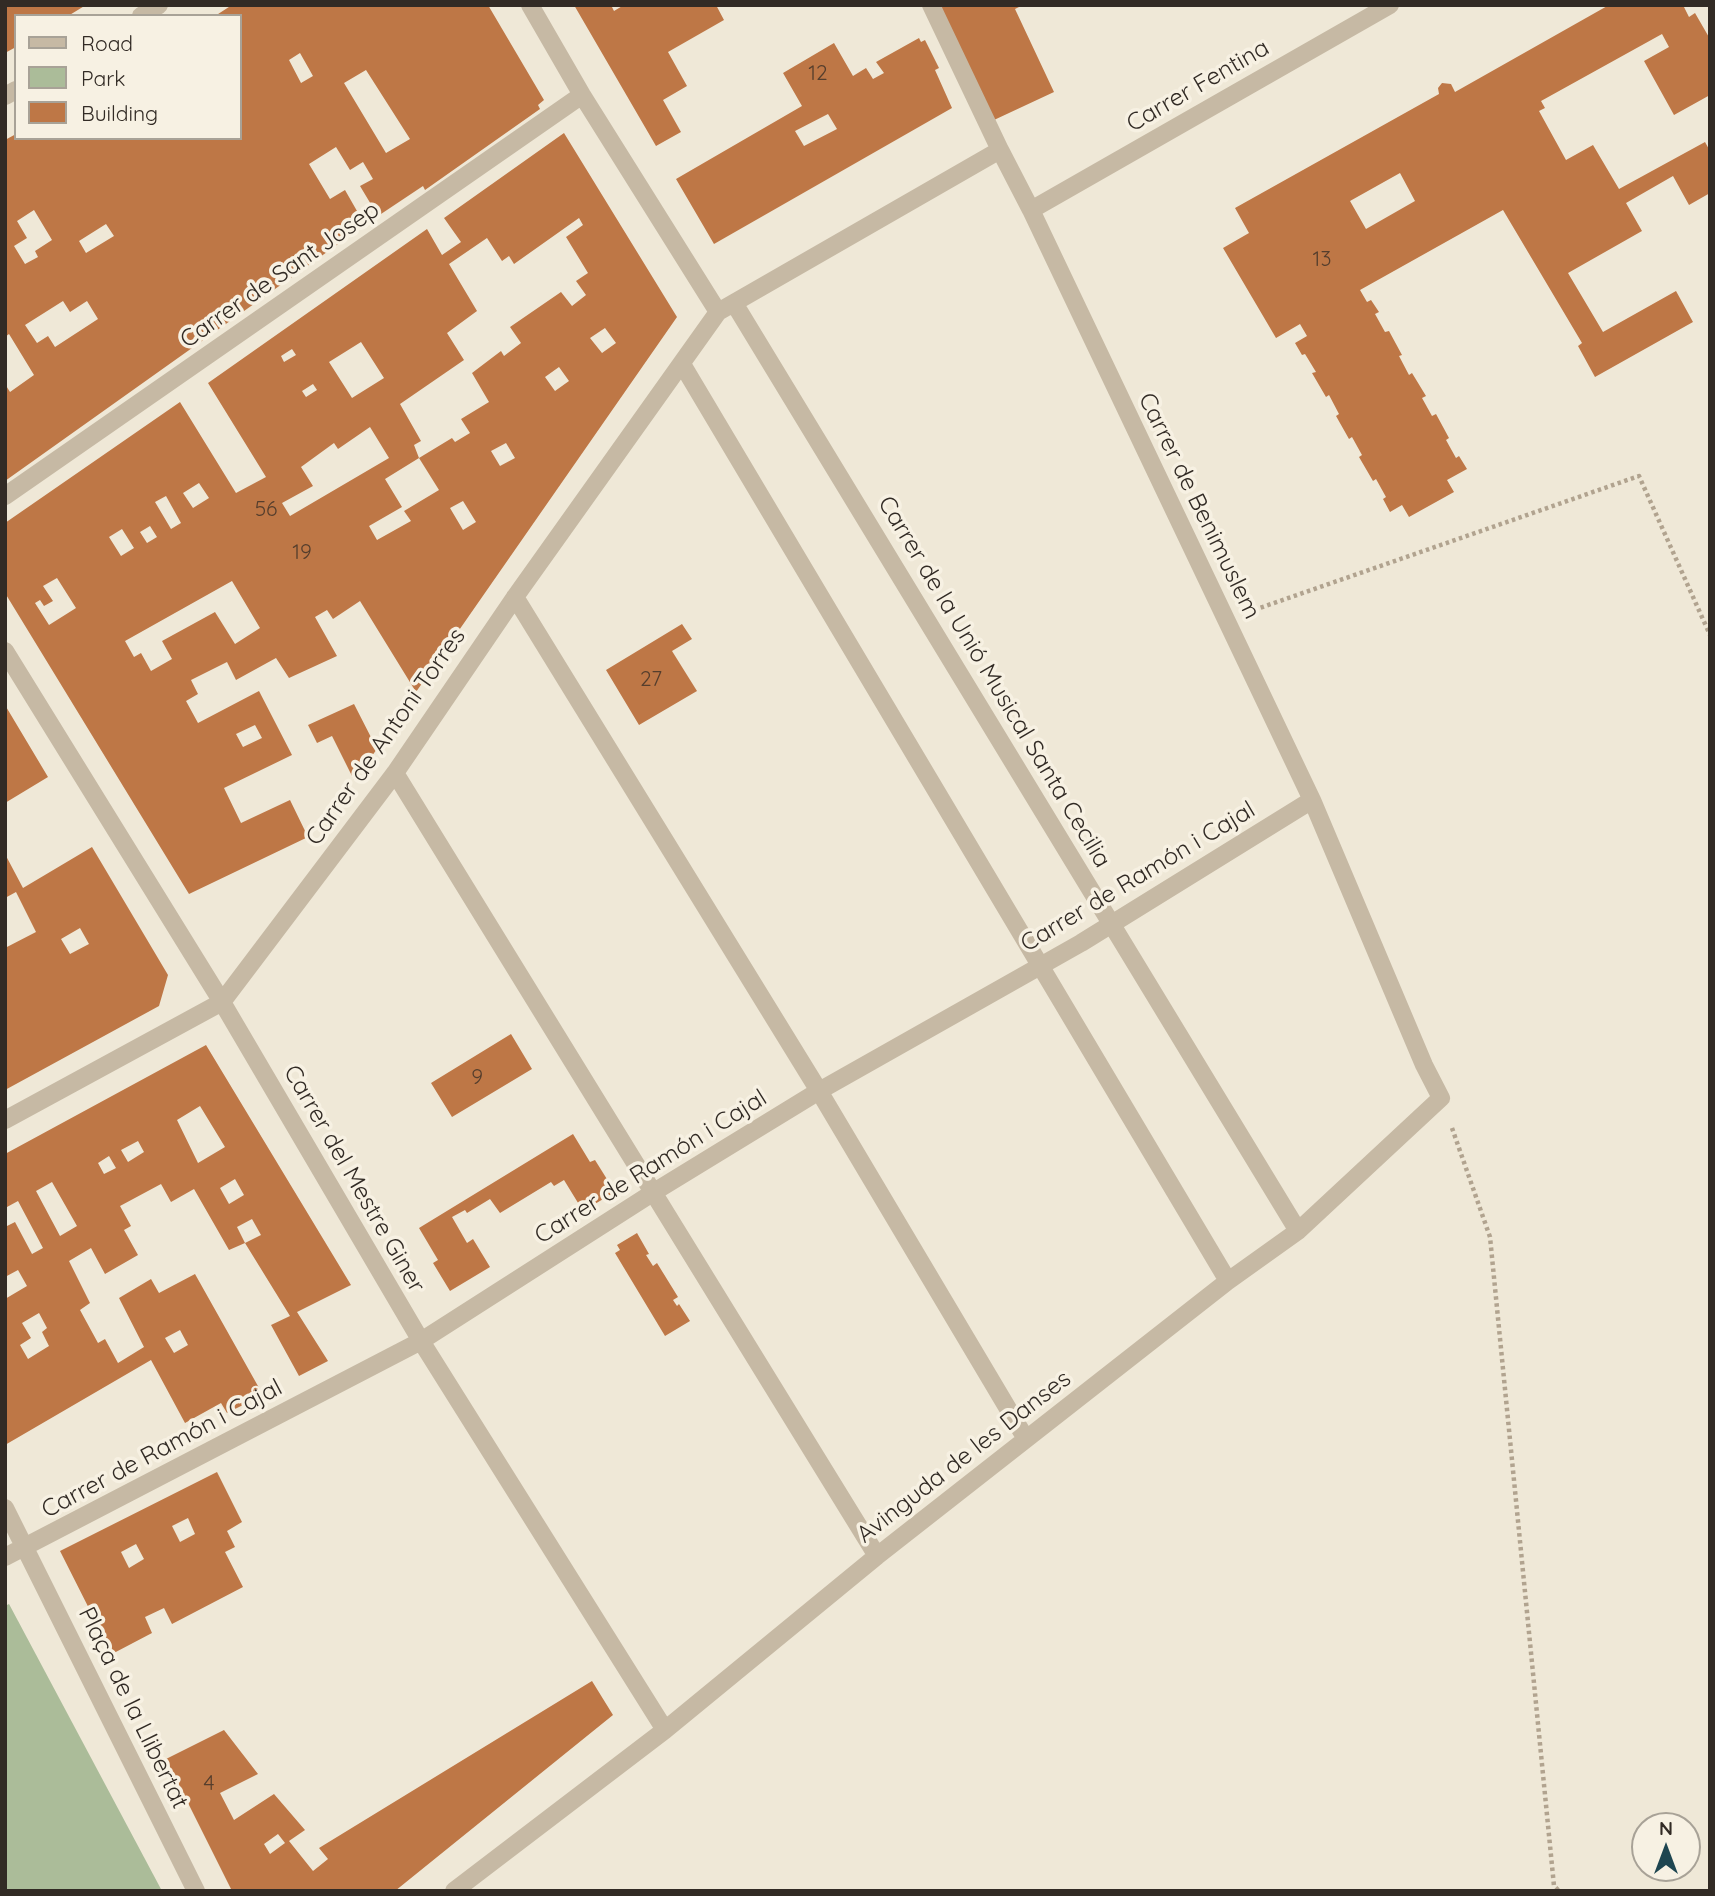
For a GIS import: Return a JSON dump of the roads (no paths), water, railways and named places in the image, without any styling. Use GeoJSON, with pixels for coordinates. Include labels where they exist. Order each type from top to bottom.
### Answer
{"type":"FeatureCollection","features":[{"type":"Feature","properties":{"kind":"street"},"geometry":{"type":"LineString","coordinates":[[530,5],[582,95],[718,312]]}},
{"type":"Feature","properties":{"kind":"street","name":"Carrer de Benimuslem"},"geometry":{"type":"LineString","coordinates":[[931,5],[1312,800],[1441,1098]]}},
{"type":"Feature","properties":{"kind":"street","name":"Carrer Fentina"},"geometry":{"type":"LineString","coordinates":[[1031,210],[1390,5]]}},
{"type":"Feature","properties":{"kind":"street","name":"Carrer de Sant Josep"},"geometry":{"type":"LineString","coordinates":[[5,496],[582,95]]}},
{"type":"Feature","properties":{"kind":"street"},"geometry":{"type":"LineString","coordinates":[[734,303],[1000,150]]}},
{"type":"Feature","properties":{"kind":"street","name":"Carrer de Antoni Torres"},"geometry":{"type":"LineString","coordinates":[[5,1120],[222,1002],[396,773],[515,597],[718,312],[734,303]]}},
{"type":"Feature","properties":{"kind":"street","name":"Carrer de la Unió Musical Santa Cecilia"},"geometry":{"type":"LineString","coordinates":[[734,303],[1298,1231]]}},
{"type":"Feature","properties":{"kind":"street"},"geometry":{"type":"LineString","coordinates":[[682,364],[1228,1281]]}},
{"type":"Feature","properties":{"kind":"street"},"geometry":{"type":"LineString","coordinates":[[515,597],[819,1091],[1026,1439]]}},
{"type":"Feature","properties":{"kind":"street","name":"Carrer del Mestre Giner"},"geometry":{"type":"LineString","coordinates":[[5,651],[222,1002],[421,1341],[665,1730]]}},
{"type":"Feature","properties":{"kind":"street"},"geometry":{"type":"LineString","coordinates":[[396,773],[877,1556]]}},
{"type":"Feature","properties":{"kind":"street","name":"Carrer de Ramón i Cajal"},"geometry":{"type":"LineString","coordinates":[[5,1557],[27,1548],[421,1341],[654,1192],[819,1091],[1112,923],[1312,800]]}},
{"type":"Feature","properties":{"kind":"street","name":"Avinguda de les Danses"},"geometry":{"type":"LineString","coordinates":[[454,1891],[665,1730],[877,1556],[1228,1281],[1298,1231],[1441,1098]]}},
{"type":"Feature","properties":{"kind":"street","name":"Plaça de la Llibertat"},"geometry":{"type":"LineString","coordinates":[[5,1508],[196,1891]]}}]}
